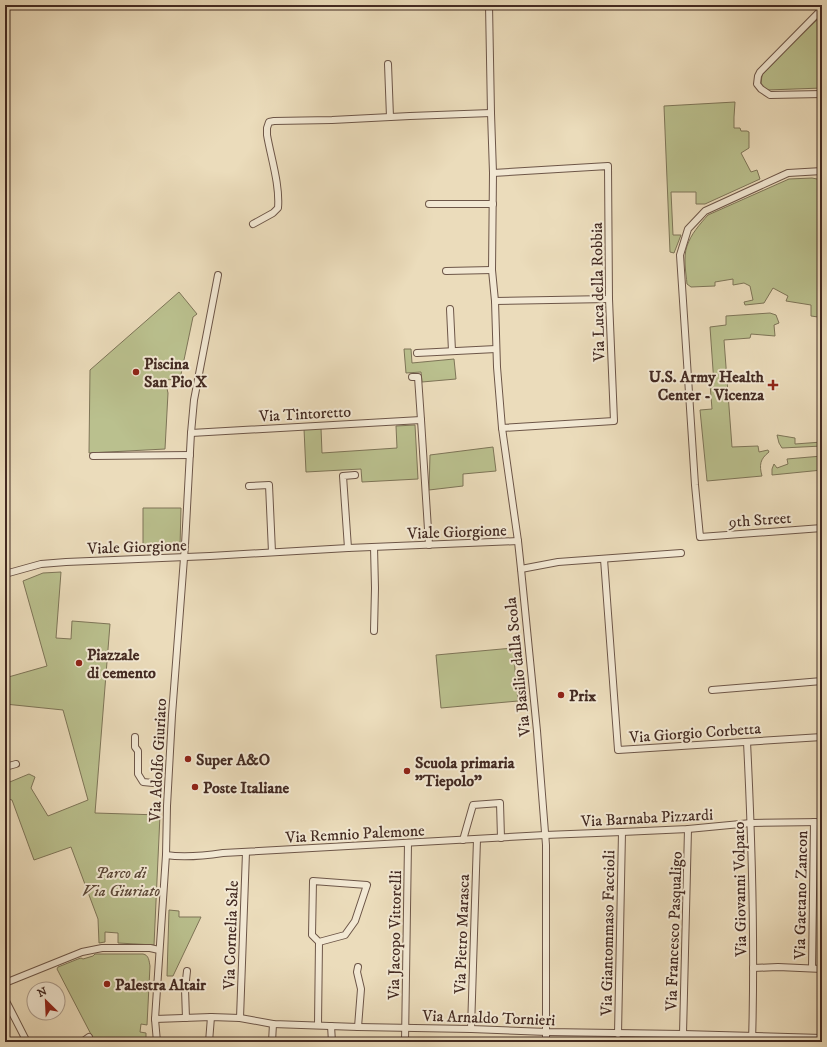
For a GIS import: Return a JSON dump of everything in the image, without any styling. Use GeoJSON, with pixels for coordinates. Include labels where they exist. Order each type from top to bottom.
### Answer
{"type":"FeatureCollection","features":[{"type":"Feature","properties":{"kind":"street","name":"Via Basilio dalla Scola"},"geometry":{"type":"LineString","coordinates":[[489,5],[493,173],[492,270],[495,301],[496,349],[502,428],[521,570],[538,739],[545,835],[546,1042]]}},
{"type":"Feature","properties":{"kind":"street"},"geometry":{"type":"LineString","coordinates":[[822,10],[760,72],[757,84],[761,89],[770,95],[822,94]]}},
{"type":"Feature","properties":{"kind":"street"},"geometry":{"type":"LineString","coordinates":[[388,64],[390,117]]}},
{"type":"Feature","properties":{"kind":"street"},"geometry":{"type":"LineString","coordinates":[[253,224],[278,208],[278,190],[267,135],[269,122],[491,113]]}},
{"type":"Feature","properties":{"kind":"street","name":"Via Luca della Robbia"},"geometry":{"type":"LineString","coordinates":[[493,173],[608,166],[614,421],[502,428]]}},
{"type":"Feature","properties":{"kind":"street","name":"9th Street"},"geometry":{"type":"LineString","coordinates":[[822,171],[788,173],[705,211],[688,229],[680,255],[700,537],[822,528]]}},
{"type":"Feature","properties":{"kind":"street"},"geometry":{"type":"LineString","coordinates":[[429,204],[493,204]]}},
{"type":"Feature","properties":{"kind":"street"},"geometry":{"type":"LineString","coordinates":[[446,271],[492,270]]}},
{"type":"Feature","properties":{"kind":"street","name":"Via Adolfo Giuriato"},"geometry":{"type":"LineString","coordinates":[[157,1042],[156,1019],[159,950],[166,856],[172,715],[184,557],[191,433],[194,400],[218,275]]}},
{"type":"Feature","properties":{"kind":"street"},"geometry":{"type":"LineString","coordinates":[[495,301],[610,299]]}},
{"type":"Feature","properties":{"kind":"street"},"geometry":{"type":"LineString","coordinates":[[450,309],[452,351]]}},
{"type":"Feature","properties":{"kind":"street"},"geometry":{"type":"LineString","coordinates":[[417,353],[496,349]]}},
{"type":"Feature","properties":{"kind":"street"},"geometry":{"type":"LineString","coordinates":[[412,377],[418,377],[430,545]]}},
{"type":"Feature","properties":{"kind":"street","name":"Via Tintoretto"},"geometry":{"type":"LineString","coordinates":[[191,433],[421,420]]}},
{"type":"Feature","properties":{"kind":"street"},"geometry":{"type":"LineString","coordinates":[[93,456],[190,455]]}},
{"type":"Feature","properties":{"kind":"street"},"geometry":{"type":"LineString","coordinates":[[348,548],[343,476],[355,475]]}},
{"type":"Feature","properties":{"kind":"street"},"geometry":{"type":"LineString","coordinates":[[249,486],[269,485],[272,552]]}},
{"type":"Feature","properties":{"kind":"street","name":"Viale Giorgione"},"geometry":{"type":"LineString","coordinates":[[5,574],[41,564],[518,541]]}},
{"type":"Feature","properties":{"kind":"street"},"geometry":{"type":"LineString","coordinates":[[374,547],[374,631]]}},
{"type":"Feature","properties":{"kind":"street"},"geometry":{"type":"LineString","coordinates":[[521,570],[558,562],[681,553]]}},
{"type":"Feature","properties":{"kind":"street","name":"Via Giorgio Corbetta"},"geometry":{"type":"LineString","coordinates":[[604,559],[618,750],[822,737]]}},
{"type":"Feature","properties":{"kind":"street"},"geometry":{"type":"LineString","coordinates":[[712,690],[822,681]]}},
{"type":"Feature","properties":{"kind":"street"},"geometry":{"type":"LineString","coordinates":[[135,737],[135,747],[138,751],[138,774],[143,782],[153,783]]}},
{"type":"Feature","properties":{"kind":"street","name":"Via Giovanni Volpato"},"geometry":{"type":"LineString","coordinates":[[747,742],[751,823],[753,968],[752,1039]]}},
{"type":"Feature","properties":{"kind":"street"},"geometry":{"type":"LineString","coordinates":[[5,767],[16,764]]}},
{"type":"Feature","properties":{"kind":"street"},"geometry":{"type":"LineString","coordinates":[[463,840],[473,805],[500,804],[501,838]]}},
{"type":"Feature","properties":{"kind":"street","name":"Via Gaetano Zancon"},"geometry":{"type":"LineString","coordinates":[[812,968],[814,822]]}},
{"type":"Feature","properties":{"kind":"street","name":"Via Barnaba Pizzardi"},"geometry":{"type":"LineString","coordinates":[[545,835],[688,829],[751,823],[822,822]]}},
{"type":"Feature","properties":{"kind":"street","name":"Via Francesco Pasqualigo"},"geometry":{"type":"LineString","coordinates":[[683,1034],[688,829]]}},
{"type":"Feature","properties":{"kind":"street","name":"Via Giantommaso Faccioli"},"geometry":{"type":"LineString","coordinates":[[618,1034],[622,832]]}},
{"type":"Feature","properties":{"kind":"street","name":"Via Remnio Palemone"},"geometry":{"type":"LineString","coordinates":[[166,856],[191,857],[223,853],[545,835]]}},
{"type":"Feature","properties":{"kind":"street","name":"Via Pietro Marasca"},"geometry":{"type":"LineString","coordinates":[[471,1029],[478,839]]}},
{"type":"Feature","properties":{"kind":"street","name":"Via Jacopo Vittorelli"},"geometry":{"type":"LineString","coordinates":[[405,1042],[408,843]]}},
{"type":"Feature","properties":{"kind":"street","name":"Via Cornelia Sale"},"geometry":{"type":"LineString","coordinates":[[240,1018],[246,852]]}},
{"type":"Feature","properties":{"kind":"street"},"geometry":{"type":"LineString","coordinates":[[318,1025],[319,942],[312,935],[313,882],[367,885],[355,921],[345,935],[319,942]]}},
{"type":"Feature","properties":{"kind":"street"},"geometry":{"type":"LineString","coordinates":[[5,983],[82,952],[102,948],[150,948],[159,950]]}},
{"type":"Feature","properties":{"kind":"street"},"geometry":{"type":"LineString","coordinates":[[753,968],[778,967],[822,969]]}},
{"type":"Feature","properties":{"kind":"street"},"geometry":{"type":"LineString","coordinates":[[358,968],[357,972],[361,989],[358,1027]]}},
{"type":"Feature","properties":{"kind":"street"},"geometry":{"type":"LineString","coordinates":[[186,1018],[185,989],[187,971]]}},
{"type":"Feature","properties":{"kind":"street"},"geometry":{"type":"LineString","coordinates":[[5,999],[27,1042]]}},
{"type":"Feature","properties":{"kind":"street"},"geometry":{"type":"LineString","coordinates":[[209,1042],[211,1017]]}},
{"type":"Feature","properties":{"kind":"street","name":"Via Arnaldo Tornieri"},"geometry":{"type":"LineString","coordinates":[[156,1019],[211,1017],[240,1018],[273,1024],[358,1027],[618,1034],[683,1034],[752,1039],[822,1038]]}},
{"type":"Feature","properties":{"kind":"street"},"geometry":{"type":"LineString","coordinates":[[272,1042],[273,1024]]}},
{"type":"Feature","properties":{"kind":"street"},"geometry":{"type":"LineString","coordinates":[[332,1026],[332,1042]]}},
{"type":"Feature","properties":{"kind":"street"},"geometry":{"type":"LineString","coordinates":[[82,1042],[89,1037]]}},
{"type":"Feature","properties":{"kind":"green space"},"geometry":{"type":"Polygon","coordinates":[[[822,15],[822,88],[767,90],[761,84],[762,75],[822,15]]]}},
{"type":"Feature","properties":{"kind":"green space"},"geometry":{"type":"Polygon","coordinates":[[[735,102],[734,128],[740,128],[741,131],[749,132],[749,148],[741,153],[751,172],[757,170],[760,179],[705,204],[696,204],[696,192],[671,192],[673,235],[681,235],[674,253],[670,252],[664,106],[735,102]]]}},
{"type":"Feature","properties":{"kind":"green space"},"geometry":{"type":"Polygon","coordinates":[[[812,178],[822,180],[822,352],[818,317],[811,316],[811,305],[786,301],[788,296],[773,288],[764,303],[745,305],[744,302],[753,300],[750,286],[744,283],[733,285],[733,279],[715,282],[715,286],[691,287],[687,284],[685,265],[686,250],[691,237],[708,215],[789,179],[812,178]]]}},
{"type":"Feature","properties":{"kind":"green space","name":"Piscina San Pio X"},"geometry":{"type":"Polygon","coordinates":[[[179,292],[197,314],[193,317],[180,379],[165,380],[168,393],[165,449],[89,453],[90,370],[179,292]]]}},
{"type":"Feature","properties":{"kind":"green space"},"geometry":{"type":"Polygon","coordinates":[[[770,313],[776,315],[779,323],[774,325],[775,336],[751,334],[750,338],[724,340],[732,447],[758,446],[759,452],[768,450],[769,452],[761,462],[762,476],[707,481],[700,410],[712,409],[710,384],[714,384],[710,327],[726,325],[726,316],[770,313]]]}},
{"type":"Feature","properties":{"kind":"green space"},"geometry":{"type":"Polygon","coordinates":[[[404,349],[411,349],[412,363],[454,359],[456,379],[422,382],[421,372],[406,373],[404,349]]]}},
{"type":"Feature","properties":{"kind":"green space"},"geometry":{"type":"Polygon","coordinates":[[[415,425],[418,479],[362,482],[361,469],[306,472],[304,429],[321,428],[322,453],[397,448],[396,426],[415,425]]]}},
{"type":"Feature","properties":{"kind":"green space"},"geometry":{"type":"Polygon","coordinates":[[[777,435],[795,438],[795,444],[822,442],[822,446],[782,448],[777,435]]]}},
{"type":"Feature","properties":{"kind":"green space"},"geometry":{"type":"Polygon","coordinates":[[[493,447],[496,471],[463,474],[463,486],[429,490],[430,455],[493,447]]]}},
{"type":"Feature","properties":{"kind":"green space"},"geometry":{"type":"Polygon","coordinates":[[[822,456],[822,470],[772,475],[774,464],[777,468],[788,464],[787,459],[822,456]]]}},
{"type":"Feature","properties":{"kind":"green space"},"geometry":{"type":"Polygon","coordinates":[[[143,508],[181,508],[180,547],[176,551],[143,551],[143,508]]]}},
{"type":"Feature","properties":{"kind":"green space","name":"Parco di Via Giuriato"},"geometry":{"type":"Polygon","coordinates":[[[61,572],[56,638],[71,639],[72,621],[110,624],[95,813],[160,815],[154,945],[118,943],[118,933],[105,932],[105,942],[99,943],[98,919],[71,847],[34,860],[12,800],[5,798],[5,784],[29,774],[35,777],[31,788],[48,816],[88,800],[63,710],[5,704],[5,678],[47,666],[23,581],[43,573],[61,572]]]}},
{"type":"Feature","properties":{"kind":"green space"},"geometry":{"type":"Polygon","coordinates":[[[513,648],[518,701],[441,708],[436,655],[513,648]]]}},
{"type":"Feature","properties":{"kind":"green space"},"geometry":{"type":"Polygon","coordinates":[[[169,910],[179,911],[179,917],[201,917],[173,976],[167,976],[169,910]]]}},
{"type":"Feature","properties":{"kind":"green space","name":"Palestra Altair"},"geometry":{"type":"Polygon","coordinates":[[[95,954],[143,954],[148,957],[150,966],[147,1025],[141,1024],[140,1032],[146,1033],[146,1042],[95,1042],[66,986],[66,981],[63,981],[57,969],[58,967],[78,959],[93,956],[95,954]]]}},
{"type":"Feature","properties":{"kind":"place","name":"Piscina San Pio X"},"geometry":{"type":"Point","coordinates":[136,372]}},
{"type":"Feature","properties":{"kind":"place","name":"U.S. Army Health Center - Vicenza"},"geometry":{"type":"Point","coordinates":[773,385]}},
{"type":"Feature","properties":{"kind":"place","name":"Piazzale di cemento"},"geometry":{"type":"Point","coordinates":[79,663]}},
{"type":"Feature","properties":{"kind":"place","name":"Prix"},"geometry":{"type":"Point","coordinates":[561,695]}},
{"type":"Feature","properties":{"kind":"place","name":"Super A&O"},"geometry":{"type":"Point","coordinates":[188,759]}},
{"type":"Feature","properties":{"kind":"place","name":"Scuola primaria \"Tiepolo\""},"geometry":{"type":"Point","coordinates":[407,771]}},
{"type":"Feature","properties":{"kind":"place","name":"Poste Italiane"},"geometry":{"type":"Point","coordinates":[195,787]}},
{"type":"Feature","properties":{"kind":"place","name":"Palestra Altair"},"geometry":{"type":"Point","coordinates":[107,984]}}]}
